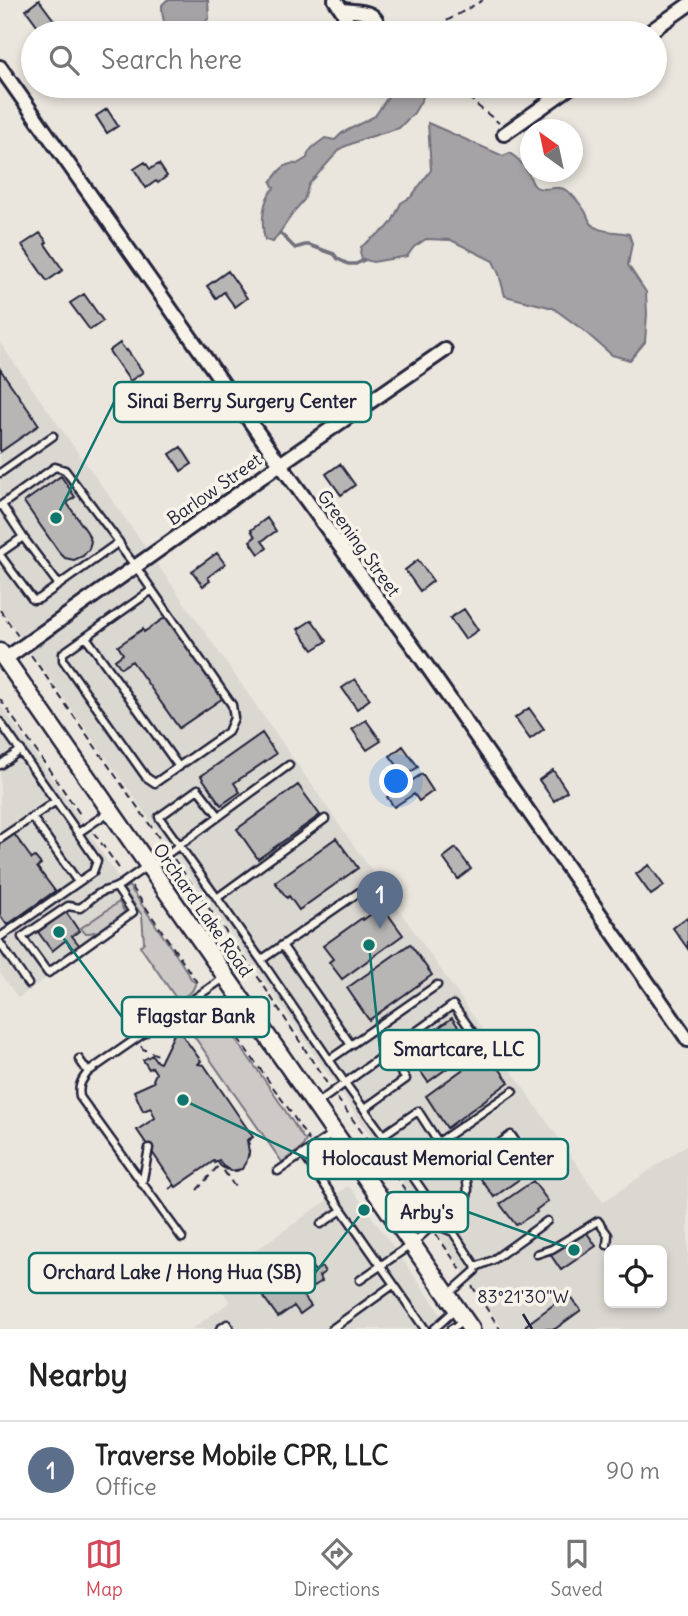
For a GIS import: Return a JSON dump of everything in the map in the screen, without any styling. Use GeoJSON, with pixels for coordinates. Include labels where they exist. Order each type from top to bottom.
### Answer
{"type":"FeatureCollection","features":[{"type":"Feature","properties":{"kind":"main road","name":"Orchard Lake Road"},"geometry":{"type":"LineString","coordinates":[[3,656],[412,1244],[458,1317]]}},
{"type":"Feature","properties":{"kind":"street"},"geometry":{"type":"LineString","coordinates":[[338,5],[346,21]]}},
{"type":"Feature","properties":{"kind":"street"},"geometry":{"type":"LineString","coordinates":[[338,5],[372,15],[376,21]]}},
{"type":"Feature","properties":{"kind":"street"},"geometry":{"type":"LineString","coordinates":[[665,21],[688,5]]}},
{"type":"Feature","properties":{"kind":"street","name":"Greening Street"},"geometry":{"type":"LineString","coordinates":[[0,67],[21,97]]}},
{"type":"Feature","properties":{"kind":"street","name":"Greening Street"},"geometry":{"type":"LineString","coordinates":[[22,98],[280,464],[417,652],[688,1040]]}},
{"type":"Feature","properties":{"kind":"street"},"geometry":{"type":"LineString","coordinates":[[505,133],[555,98]]}},
{"type":"Feature","properties":{"kind":"street","name":"Barlow Street"},"geometry":{"type":"LineString","coordinates":[[3,656],[24,646],[445,350]]}},
{"type":"Feature","properties":{"kind":"lane"},"geometry":{"type":"LineString","coordinates":[[0,473],[52,436]]}},
{"type":"Feature","properties":{"kind":"lane"},"geometry":{"type":"LineString","coordinates":[[59,585],[1,505],[55,467],[65,470],[119,542],[232,705],[234,718],[228,732],[155,783],[146,777],[63,660],[63,653],[152,590]]}},
{"type":"Feature","properties":{"kind":"lane"},"geometry":{"type":"LineString","coordinates":[[23,537],[0,554],[33,600],[39,599],[119,542]]}},
{"type":"Feature","properties":{"kind":"lane"},"geometry":{"type":"LineString","coordinates":[[86,637],[179,767]]}},
{"type":"Feature","properties":{"kind":"lane"},"geometry":{"type":"LineString","coordinates":[[0,722],[97,861],[93,872],[0,937]]}},
{"type":"Feature","properties":{"kind":"lane"},"geometry":{"type":"LineString","coordinates":[[0,765],[20,750]]}},
{"type":"Feature","properties":{"kind":"lane"},"geometry":{"type":"LineString","coordinates":[[116,887],[133,912],[48,973],[22,937],[68,906],[80,908],[103,891],[113,890],[116,887],[170,853],[289,765]]}},
{"type":"Feature","properties":{"kind":"lane"},"geometry":{"type":"LineString","coordinates":[[219,817],[198,789],[159,817],[405,1165],[440,1219]]}},
{"type":"Feature","properties":{"kind":"lane"},"geometry":{"type":"LineString","coordinates":[[0,839],[56,802]]}},
{"type":"Feature","properties":{"kind":"lane"},"geometry":{"type":"LineString","coordinates":[[78,833],[111,811]]}},
{"type":"Feature","properties":{"kind":"lane"},"geometry":{"type":"LineString","coordinates":[[32,817],[78,882]]}},
{"type":"Feature","properties":{"kind":"lane"},"geometry":{"type":"LineString","coordinates":[[217,898],[326,819]]}},
{"type":"Feature","properties":{"kind":"lane"},"geometry":{"type":"LineString","coordinates":[[261,960],[368,886]]}},
{"type":"Feature","properties":{"kind":"lane"},"geometry":{"type":"LineString","coordinates":[[0,943],[28,984]]}},
{"type":"Feature","properties":{"kind":"lane"},"geometry":{"type":"LineString","coordinates":[[282,945],[351,1045]]}},
{"type":"Feature","properties":{"kind":"lane"},"geometry":{"type":"LineString","coordinates":[[182,1238],[80,1097],[78,1088],[88,1072],[226,977]]}},
{"type":"Feature","properties":{"kind":"lane"},"geometry":{"type":"LineString","coordinates":[[329,1060],[437,985]]}},
{"type":"Feature","properties":{"kind":"lane"},"geometry":{"type":"LineString","coordinates":[[315,1105],[453,1005],[474,1034]]}},
{"type":"Feature","properties":{"kind":"lane"},"geometry":{"type":"LineString","coordinates":[[155,1009],[163,1021]]}},
{"type":"Feature","properties":{"kind":"lane"},"geometry":{"type":"LineString","coordinates":[[364,1109],[406,1079],[386,1053]]}},
{"type":"Feature","properties":{"kind":"lane"},"geometry":{"type":"LineString","coordinates":[[79,1059],[88,1072]]}},
{"type":"Feature","properties":{"kind":"lane"},"geometry":{"type":"LineString","coordinates":[[405,1165],[513,1091]]}},
{"type":"Feature","properties":{"kind":"lane"},"geometry":{"type":"LineString","coordinates":[[383,1135],[418,1111],[438,1142]]}},
{"type":"Feature","properties":{"kind":"lane"},"geometry":{"type":"LineString","coordinates":[[278,1171],[334,1133]]}},
{"type":"Feature","properties":{"kind":"lane"},"geometry":{"type":"LineString","coordinates":[[360,1280],[458,1208],[468,1197],[469,1187],[464,1169],[511,1135],[527,1158]]}},
{"type":"Feature","properties":{"kind":"lane"},"geometry":{"type":"LineString","coordinates":[[142,1184],[149,1148]]}},
{"type":"Feature","properties":{"kind":"lane"},"geometry":{"type":"LineString","coordinates":[[303,1154],[425,1329]]}},
{"type":"Feature","properties":{"kind":"lane"},"geometry":{"type":"LineString","coordinates":[[321,1224],[342,1210]]}},
{"type":"Feature","properties":{"kind":"lane"},"geometry":{"type":"LineString","coordinates":[[537,1254],[552,1249],[597,1221],[608,1235],[607,1245]]}},
{"type":"Feature","properties":{"kind":"lane"},"geometry":{"type":"LineString","coordinates":[[433,1329],[458,1317],[467,1279],[476,1268],[493,1260],[547,1222]]}},
{"type":"Feature","properties":{"kind":"lane"},"geometry":{"type":"LineString","coordinates":[[432,1225],[453,1232],[476,1268]]}},
{"type":"Feature","properties":{"kind":"lane"},"geometry":{"type":"LineString","coordinates":[[332,1329],[393,1285]]}},
{"type":"Feature","properties":{"kind":"lane"},"geometry":{"type":"LineString","coordinates":[[220,1329],[227,1324],[230,1329]]}},
{"type":"Feature","properties":{"kind":"path"},"geometry":{"type":"LineString","coordinates":[[447,21],[483,0]]}},
{"type":"Feature","properties":{"kind":"path"},"geometry":{"type":"LineString","coordinates":[[471,98],[497,120],[505,133]]}},
{"type":"Feature","properties":{"kind":"path"},"geometry":{"type":"LineString","coordinates":[[0,610],[260,980],[332,1091],[432,1225],[500,1329]]}},
{"type":"Feature","properties":{"kind":"path"},"geometry":{"type":"LineString","coordinates":[[0,699],[313,1147]]}},
{"type":"Feature","properties":{"kind":"path"},"geometry":{"type":"LineString","coordinates":[[219,1165],[234,1172],[242,1169],[248,1159],[249,1141],[252,1138]]}},
{"type":"Feature","properties":{"kind":"path"},"geometry":{"type":"LineString","coordinates":[[216,1161],[237,1190]]}},
{"type":"Feature","properties":{"kind":"path"},"geometry":{"type":"LineString","coordinates":[[197,1189],[219,1165]]}},
{"type":"Feature","properties":{"kind":"path"},"geometry":{"type":"LineString","coordinates":[[169,1189],[175,1185]]}},
{"type":"Feature","properties":{"kind":"shaded area"},"geometry":{"type":"Polygon","coordinates":[[[167,0],[208,0],[209,18],[206,21],[164,21],[162,5],[167,0]]]}},
{"type":"Feature","properties":{"kind":"shaded area"},"geometry":{"type":"Polygon","coordinates":[[[387,98],[422,98],[414,113],[399,128],[341,148],[309,184],[304,200],[273,242],[265,240],[265,205],[274,188],[271,182],[279,171],[307,158],[311,149],[325,138],[335,140],[342,133],[375,116],[387,98]]]}},
{"type":"Feature","properties":{"kind":"shaded area"},"geometry":{"type":"Polygon","coordinates":[[[428,123],[503,156],[510,153],[520,162],[520,182],[532,182],[540,189],[563,189],[579,203],[594,226],[604,231],[629,234],[632,243],[628,265],[646,292],[647,314],[645,342],[630,360],[612,355],[553,308],[505,296],[493,261],[451,240],[426,239],[407,256],[373,262],[362,259],[361,247],[387,228],[401,203],[411,197],[431,170],[428,123]]]}},
{"type":"Feature","properties":{"kind":"shaded area"},"geometry":{"type":"Polygon","coordinates":[[[0,343],[603,1202],[688,1144],[688,1329],[503,1329],[267,985],[0,608],[0,343]]]}},
{"type":"Feature","properties":{"kind":"shaded area"},"geometry":{"type":"Polygon","coordinates":[[[0,704],[81,820],[140,912],[18,998],[0,973],[0,704]]]}},
{"type":"Feature","properties":{"kind":"shaded area"},"geometry":{"type":"Polygon","coordinates":[[[129,886],[196,983],[192,991],[178,1001],[140,946],[144,942],[142,915],[123,889],[129,886]]]}},
{"type":"Feature","properties":{"kind":"shaded area"},"geometry":{"type":"Polygon","coordinates":[[[119,902],[125,913],[117,921],[91,933],[85,933],[81,928],[119,902]]]}},
{"type":"Feature","properties":{"kind":"shaded area"},"geometry":{"type":"Polygon","coordinates":[[[206,1006],[226,1024],[306,1140],[302,1148],[282,1162],[182,1019],[206,1006]]]}},
{"type":"Feature","properties":{"kind":"shaded area"},"geometry":{"type":"Polygon","coordinates":[[[348,1186],[435,1305],[448,1329],[192,1329],[230,1302],[214,1279],[348,1186]]]}},
{"type":"Feature","properties":{"kind":"building"},"geometry":{"type":"Polygon","coordinates":[[[39,0],[55,21],[34,21],[26,10],[39,0]]]}},
{"type":"Feature","properties":{"kind":"building"},"geometry":{"type":"Polygon","coordinates":[[[107,109],[118,126],[107,133],[96,116],[107,109]]]}},
{"type":"Feature","properties":{"kind":"building"},"geometry":{"type":"Polygon","coordinates":[[[145,162],[150,169],[159,164],[167,176],[146,188],[134,169],[145,162]]]}},
{"type":"Feature","properties":{"kind":"building"},"geometry":{"type":"Polygon","coordinates":[[[40,233],[63,270],[47,281],[22,245],[40,233]]]}},
{"type":"Feature","properties":{"kind":"building"},"geometry":{"type":"Polygon","coordinates":[[[228,271],[247,298],[235,307],[224,292],[216,298],[207,286],[228,271]]]}},
{"type":"Feature","properties":{"kind":"building"},"geometry":{"type":"Polygon","coordinates":[[[84,294],[103,321],[90,330],[70,303],[84,294]]]}},
{"type":"Feature","properties":{"kind":"building"},"geometry":{"type":"Polygon","coordinates":[[[120,343],[143,372],[130,381],[109,351],[120,343]]]}},
{"type":"Feature","properties":{"kind":"building"},"geometry":{"type":"Polygon","coordinates":[[[0,369],[39,425],[0,452],[0,369]]]}},
{"type":"Feature","properties":{"kind":"building"},"geometry":{"type":"Polygon","coordinates":[[[181,447],[192,464],[181,471],[170,454],[181,447]]]}},
{"type":"Feature","properties":{"kind":"building"},"geometry":{"type":"Polygon","coordinates":[[[340,464],[355,485],[341,495],[326,474],[340,464]]]}},
{"type":"Feature","properties":{"kind":"building"},"geometry":{"type":"Polygon","coordinates":[[[61,476],[75,497],[67,503],[91,541],[83,556],[74,560],[65,558],[59,552],[24,502],[61,476]]]}},
{"type":"Feature","properties":{"kind":"building"},"geometry":{"type":"Polygon","coordinates":[[[267,518],[276,531],[262,541],[267,548],[259,554],[250,541],[255,537],[251,530],[267,518]]]}},
{"type":"Feature","properties":{"kind":"building"},"geometry":{"type":"Polygon","coordinates":[[[217,553],[225,564],[208,577],[210,581],[203,586],[192,571],[217,553]]]}},
{"type":"Feature","properties":{"kind":"building"},"geometry":{"type":"Polygon","coordinates":[[[418,560],[433,581],[420,591],[405,570],[418,560]]]}},
{"type":"Feature","properties":{"kind":"building"},"geometry":{"type":"Polygon","coordinates":[[[464,609],[478,630],[465,639],[450,618],[464,609]]]}},
{"type":"Feature","properties":{"kind":"building"},"geometry":{"type":"Polygon","coordinates":[[[166,617],[223,698],[179,728],[132,661],[121,668],[115,660],[123,654],[118,646],[166,617]]]}},
{"type":"Feature","properties":{"kind":"building"},"geometry":{"type":"Polygon","coordinates":[[[312,620],[327,641],[313,650],[298,629],[312,620]]]}},
{"type":"Feature","properties":{"kind":"building"},"geometry":{"type":"Polygon","coordinates":[[[355,679],[370,699],[357,709],[342,688],[355,679]]]}},
{"type":"Feature","properties":{"kind":"building"},"geometry":{"type":"Polygon","coordinates":[[[529,708],[544,729],[530,739],[515,718],[529,708]]]}},
{"type":"Feature","properties":{"kind":"building"},"geometry":{"type":"Polygon","coordinates":[[[366,720],[381,741],[367,750],[352,729],[366,720]]]}},
{"type":"Feature","properties":{"kind":"building"},"geometry":{"type":"Polygon","coordinates":[[[262,733],[276,754],[234,783],[240,792],[221,805],[201,776],[262,733]]]}},
{"type":"Feature","properties":{"kind":"building"},"geometry":{"type":"Polygon","coordinates":[[[403,746],[418,767],[405,776],[390,756],[403,746]]]}},
{"type":"Feature","properties":{"kind":"building"},"geometry":{"type":"Polygon","coordinates":[[[553,770],[567,791],[554,801],[539,780],[553,770]]]}},
{"type":"Feature","properties":{"kind":"building"},"geometry":{"type":"Polygon","coordinates":[[[422,774],[433,791],[419,801],[414,794],[394,807],[387,797],[422,774]]]}},
{"type":"Feature","properties":{"kind":"building"},"geometry":{"type":"Polygon","coordinates":[[[298,785],[320,815],[258,859],[237,829],[298,785]]]}},
{"type":"Feature","properties":{"kind":"building"},"geometry":{"type":"Polygon","coordinates":[[[14,834],[32,859],[35,857],[41,864],[37,867],[55,891],[7,925],[0,915],[0,844],[14,834]]]}},
{"type":"Feature","properties":{"kind":"building"},"geometry":{"type":"Polygon","coordinates":[[[336,838],[358,868],[299,910],[275,882],[336,838]]]}},
{"type":"Feature","properties":{"kind":"building"},"geometry":{"type":"Polygon","coordinates":[[[456,848],[471,869],[458,879],[443,858],[456,848]]]}},
{"type":"Feature","properties":{"kind":"building"},"geometry":{"type":"Polygon","coordinates":[[[649,865],[664,886],[651,895],[636,874],[649,865]]]}},
{"type":"Feature","properties":{"kind":"building"},"geometry":{"type":"Polygon","coordinates":[[[382,906],[403,935],[342,979],[329,962],[333,959],[323,946],[382,906]]]}},
{"type":"Feature","properties":{"kind":"building"},"geometry":{"type":"Polygon","coordinates":[[[66,912],[79,931],[72,936],[80,946],[73,951],[66,940],[52,951],[38,932],[66,912]]]}},
{"type":"Feature","properties":{"kind":"building"},"geometry":{"type":"Polygon","coordinates":[[[686,918],[688,921],[688,949],[673,928],[686,918]]]}},
{"type":"Feature","properties":{"kind":"building"},"geometry":{"type":"Polygon","coordinates":[[[410,944],[432,975],[369,1020],[347,988],[410,944]]]}},
{"type":"Feature","properties":{"kind":"building"},"geometry":{"type":"Polygon","coordinates":[[[452,1018],[474,1049],[428,1082],[406,1051],[452,1018]]]}},
{"type":"Feature","properties":{"kind":"building"},"geometry":{"type":"Polygon","coordinates":[[[177,1028],[201,1061],[198,1064],[204,1065],[253,1137],[247,1140],[249,1152],[242,1169],[231,1171],[219,1160],[215,1163],[214,1161],[176,1187],[137,1130],[155,1118],[151,1108],[143,1111],[134,1091],[154,1082],[156,1073],[152,1067],[149,1069],[143,1060],[152,1055],[160,1063],[177,1028]]]}},
{"type":"Feature","properties":{"kind":"building"},"geometry":{"type":"Polygon","coordinates":[[[487,1052],[509,1082],[447,1128],[426,1096],[487,1052]]]}},
{"type":"Feature","properties":{"kind":"building"},"geometry":{"type":"Polygon","coordinates":[[[503,1153],[521,1178],[494,1197],[476,1172],[503,1153]]]}},
{"type":"Feature","properties":{"kind":"building"},"geometry":{"type":"Polygon","coordinates":[[[533,1181],[548,1201],[536,1210],[537,1212],[516,1225],[500,1204],[533,1181]]]}},
{"type":"Feature","properties":{"kind":"building"},"geometry":{"type":"Polygon","coordinates":[[[585,1230],[596,1246],[561,1270],[550,1254],[572,1239],[575,1240],[585,1230]]]}},
{"type":"Feature","properties":{"kind":"building"},"geometry":{"type":"Polygon","coordinates":[[[312,1267],[315,1271],[322,1267],[325,1272],[319,1276],[322,1281],[302,1294],[311,1306],[300,1314],[294,1306],[278,1317],[260,1292],[276,1281],[273,1276],[285,1268],[294,1280],[312,1267]]]}},
{"type":"Feature","properties":{"kind":"building"},"geometry":{"type":"Polygon","coordinates":[[[568,1294],[581,1310],[555,1329],[523,1329],[526,1325],[568,1294]]]}},
{"type":"Feature","properties":{"kind":"waterway"},"geometry":{"type":"LineString","coordinates":[[280,233],[295,248],[309,245],[334,254],[348,264],[364,260]]}},
{"type":"Feature","properties":{"kind":"place","name":"Sinai Berry Surgery Center"},"geometry":{"type":"Point","coordinates":[56,518]}},
{"type":"Feature","properties":{"kind":"place","name":"Traverse Mobile CPR, LLC"},"geometry":{"type":"Point","coordinates":[380,929]}},
{"type":"Feature","properties":{"kind":"place","name":"Flagstar Bank"},"geometry":{"type":"Point","coordinates":[59,932]}},
{"type":"Feature","properties":{"kind":"place","name":"Smartcare, LLC"},"geometry":{"type":"Point","coordinates":[369,945]}},
{"type":"Feature","properties":{"kind":"place","name":"Holocaust Memorial Center"},"geometry":{"type":"Point","coordinates":[183,1100]}},
{"type":"Feature","properties":{"kind":"place","name":"Orchard Lake / Hong Hua (SB)"},"geometry":{"type":"Point","coordinates":[364,1210]}},
{"type":"Feature","properties":{"kind":"place","name":"Arby's"},"geometry":{"type":"Point","coordinates":[574,1250]}}]}
